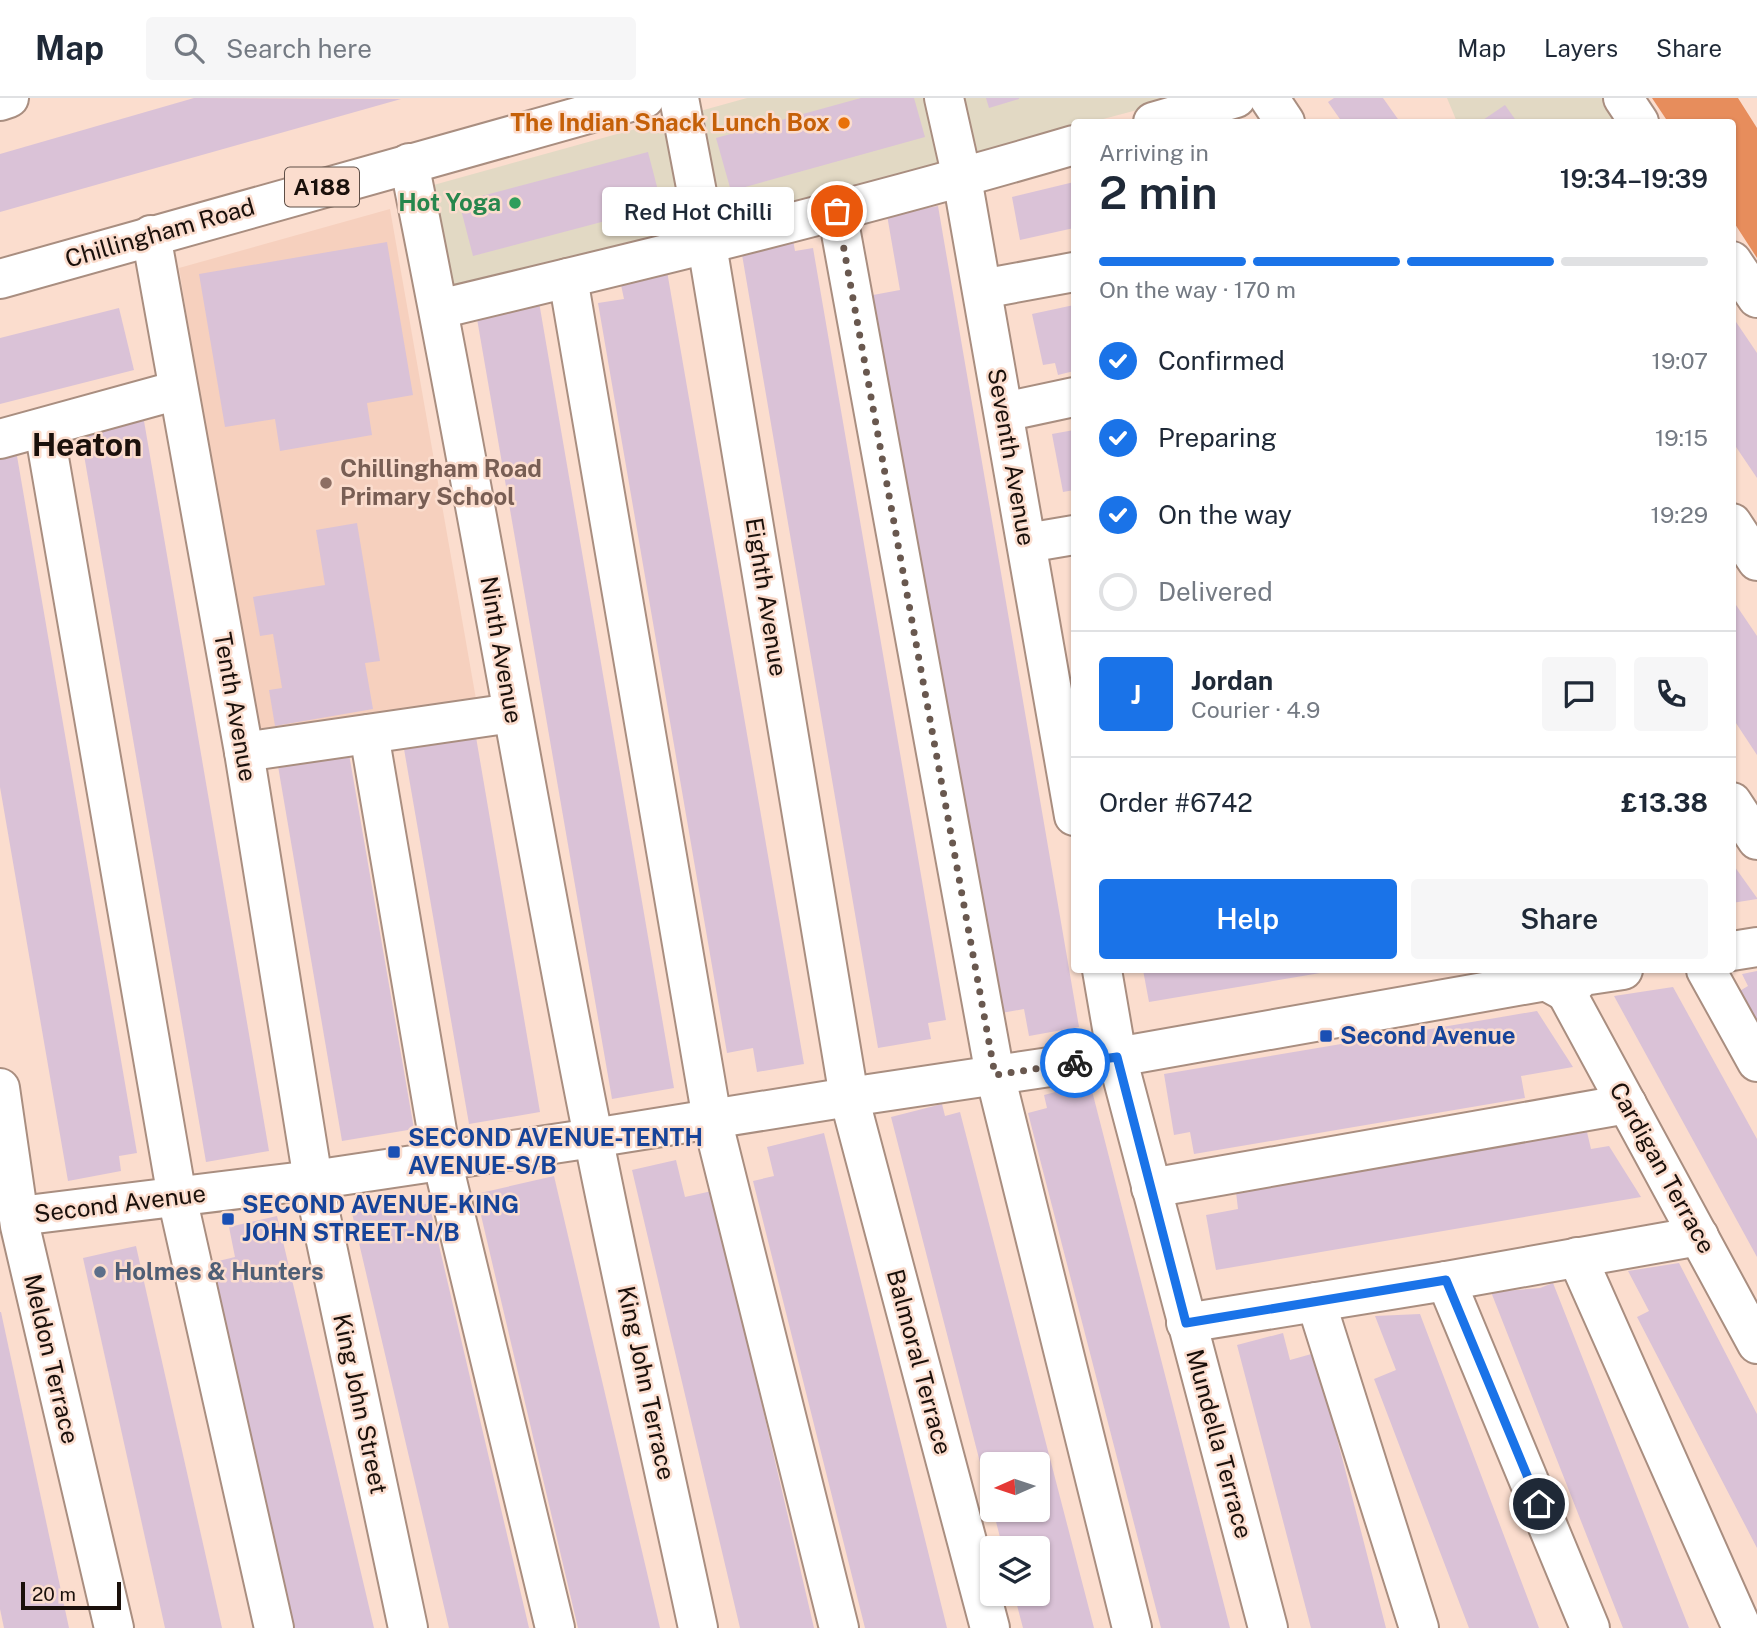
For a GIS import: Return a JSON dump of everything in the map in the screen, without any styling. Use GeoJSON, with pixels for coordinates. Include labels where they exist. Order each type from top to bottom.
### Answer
{"type":"FeatureCollection","features":[{"type":"Feature","properties":{"kind":"street"},"geometry":{"type":"LineString","coordinates":[[0,101],[9,98]]}},
{"type":"Feature","properties":{"kind":"street","name":"Chillingham Road"},"geometry":{"type":"LineString","coordinates":[[0,279],[645,98]]}},
{"type":"Feature","properties":{"kind":"street","name":"Eighth Avenue"},"geometry":{"type":"LineString","coordinates":[[678,98],[707,245],[849,1097]]}},
{"type":"Feature","properties":{"kind":"street","name":"Seventh Avenue"},"geometry":{"type":"LineString","coordinates":[[944,98],[962,178],[1027,543],[1062,671],[1071,776]]}},
{"type":"Feature","properties":{"kind":"street"},"geometry":{"type":"LineString","coordinates":[[1163,119],[1236,98]]}},
{"type":"Feature","properties":{"kind":"street"},"geometry":{"type":"LineString","coordinates":[[1269,98],[1283,119]]}},
{"type":"Feature","properties":{"kind":"street"},"geometry":{"type":"LineString","coordinates":[[1623,98],[1637,119]]}},
{"type":"Feature","properties":{"kind":"street"},"geometry":{"type":"LineString","coordinates":[[439,309],[707,245],[962,178],[1071,146]]}},
{"type":"Feature","properties":{"kind":"street","name":"Ninth Avenue"},"geometry":{"type":"LineString","coordinates":[[409,163],[439,309],[593,1138]]}},
{"type":"Feature","properties":{"kind":"street"},"geometry":{"type":"LineString","coordinates":[[837,211],[995,1075],[1132,1628]]}},
{"type":"Feature","properties":{"kind":"street","name":"Tenth Avenue"},"geometry":{"type":"LineString","coordinates":[[151,235],[244,752],[313,1180]]}},
{"type":"Feature","properties":{"kind":"street"},"geometry":{"type":"LineString","coordinates":[[1736,267],[1757,298]]}},
{"type":"Feature","properties":{"kind":"street"},"geometry":{"type":"LineString","coordinates":[[982,289],[1071,273]]}},
{"type":"Feature","properties":{"kind":"street"},"geometry":{"type":"LineString","coordinates":[[568,278],[712,1119],[839,1628]]}},
{"type":"Feature","properties":{"kind":"street"},"geometry":{"type":"LineString","coordinates":[[0,439],[44,429],[177,390]]}},
{"type":"Feature","properties":{"kind":"street"},"geometry":{"type":"LineString","coordinates":[[1004,412],[1071,398]]}},
{"type":"Feature","properties":{"kind":"street"},"geometry":{"type":"LineString","coordinates":[[44,429],[177,1197],[274,1628]]}},
{"type":"Feature","properties":{"kind":"street"},"geometry":{"type":"LineString","coordinates":[[1736,529],[1757,561]]}},
{"type":"Feature","properties":{"kind":"street"},"geometry":{"type":"LineString","coordinates":[[1027,543],[1071,535]]}},
{"type":"Feature","properties":{"kind":"street"},"geometry":{"type":"LineString","coordinates":[[244,752],[512,713]]}},
{"type":"Feature","properties":{"kind":"street"},"geometry":{"type":"LineString","coordinates":[[369,734],[442,1160],[555,1628]]}},
{"type":"Feature","properties":{"kind":"street"},"geometry":{"type":"LineString","coordinates":[[1736,808],[1757,840]]}},
{"type":"Feature","properties":{"kind":"street"},"geometry":{"type":"LineString","coordinates":[[1736,950],[1757,947]]}},
{"type":"Feature","properties":{"kind":"street"},"geometry":{"type":"LineString","coordinates":[[1103,973],[1117,1057]]}},
{"type":"Feature","properties":{"kind":"street"},"geometry":{"type":"LineString","coordinates":[[1566,992],[1583,976],[1603,973]]}},
{"type":"Feature","properties":{"kind":"street"},"geometry":{"type":"LineString","coordinates":[[1708,973],[1757,1062]]}},
{"type":"Feature","properties":{"kind":"street","name":"Second Avenue"},"geometry":{"type":"LineString","coordinates":[[19,1216],[313,1180],[593,1138],[1117,1057],[1546,981],[1566,992]]}},
{"type":"Feature","properties":{"kind":"street","name":"Cardigan Terrace"},"geometry":{"type":"LineString","coordinates":[[1566,992],[1757,1344]]}},
{"type":"Feature","properties":{"kind":"street","name":"Mundella Terrace"},"geometry":{"type":"LineString","coordinates":[[1117,1057],[1268,1628]]}},
{"type":"Feature","properties":{"kind":"street","name":"Meldon Terrace"},"geometry":{"type":"LineString","coordinates":[[0,1088],[19,1216],[114,1628]]}},
{"type":"Feature","properties":{"kind":"street","name":"Balmoral Terrace"},"geometry":{"type":"LineString","coordinates":[[849,1097],[990,1628]]}},
{"type":"Feature","properties":{"kind":"street"},"geometry":{"type":"LineString","coordinates":[[1151,1188],[1627,1104]]}},
{"type":"Feature","properties":{"kind":"street","name":"King John Terrace"},"geometry":{"type":"LineString","coordinates":[[593,1138],[698,1628]]}},
{"type":"Feature","properties":{"kind":"street","name":"King John Street"},"geometry":{"type":"LineString","coordinates":[[313,1180],[408,1628]]}},
{"type":"Feature","properties":{"kind":"street"},"geometry":{"type":"LineString","coordinates":[[1186,1323],[1699,1236]]}},
{"type":"Feature","properties":{"kind":"street"},"geometry":{"type":"LineString","coordinates":[[1577,1257],[1742,1628]]}},
{"type":"Feature","properties":{"kind":"street"},"geometry":{"type":"LineString","coordinates":[[1446,1280],[1590,1628]]}},
{"type":"Feature","properties":{"kind":"street"},"geometry":{"type":"LineString","coordinates":[[1316,1302],[1419,1628]]}},
{"type":"Feature","properties":{"kind":"shaded area"},"geometry":{"type":"Polygon","coordinates":[[[747,98],[1182,98],[1103,119],[1071,119],[1071,128],[452,296],[430,186],[747,98]]]}},
{"type":"Feature","properties":{"kind":"shaded area"},"geometry":{"type":"Polygon","coordinates":[[[1447,98],[1611,98],[1624,119],[1456,119],[1447,98]]]}},
{"type":"Feature","properties":{"kind":"shaded area"},"geometry":{"type":"Polygon","coordinates":[[[1652,98],[1738,98],[1757,128],[1757,258],[1736,226],[1736,119],[1666,119],[1652,98]]]}},
{"type":"Feature","properties":{"kind":"shaded area","name":"Chillingham Road Primary School"},"geometry":{"type":"Polygon","coordinates":[[[390,209],[476,699],[254,733],[179,268],[390,209]]]}},
{"type":"Feature","properties":{"kind":"building"},"geometry":{"type":"Polygon","coordinates":[[[194,98],[401,99],[0,212],[0,154],[194,98]]]}},
{"type":"Feature","properties":{"kind":"building"},"geometry":{"type":"Polygon","coordinates":[[[861,98],[914,98],[925,137],[731,191],[716,138],[861,98]]]}},
{"type":"Feature","properties":{"kind":"building"},"geometry":{"type":"Polygon","coordinates":[[[986,98],[1019,98],[1019,99],[989,108],[986,98]]]}},
{"type":"Feature","properties":{"kind":"building"},"geometry":{"type":"Polygon","coordinates":[[[1334,98],[1383,98],[1398,119],[1340,119],[1328,102],[1334,98]]]}},
{"type":"Feature","properties":{"kind":"building"},"geometry":{"type":"Polygon","coordinates":[[[1505,105],[1515,119],[1484,119],[1505,105]]]}},
{"type":"Feature","properties":{"kind":"building"},"geometry":{"type":"Polygon","coordinates":[[[648,152],[662,206],[473,256],[459,202],[648,152]]]}},
{"type":"Feature","properties":{"kind":"building"},"geometry":{"type":"Polygon","coordinates":[[[1071,183],[1071,229],[1020,240],[1012,197],[1071,183]]]}},
{"type":"Feature","properties":{"kind":"building"},"geometry":{"type":"Polygon","coordinates":[[[938,206],[1079,1027],[1029,1036],[1024,1009],[996,1014],[873,295],[900,290],[887,215],[938,206]]]}},
{"type":"Feature","properties":{"kind":"building"},"geometry":{"type":"Polygon","coordinates":[[[792,234],[795,251],[813,248],[946,1020],[928,1023],[931,1039],[878,1048],[740,243],[792,234]]]}},
{"type":"Feature","properties":{"kind":"building"},"geometry":{"type":"Polygon","coordinates":[[[387,242],[413,395],[367,403],[372,435],[280,451],[275,419],[225,427],[199,274],[387,242]]]}},
{"type":"Feature","properties":{"kind":"building"},"geometry":{"type":"Polygon","coordinates":[[[667,271],[804,1064],[757,1072],[753,1048],[727,1053],[598,303],[624,299],[620,280],[667,271]]]}},
{"type":"Feature","properties":{"kind":"building"},"geometry":{"type":"Polygon","coordinates":[[[539,302],[674,1088],[612,1099],[476,313],[539,302]]]}},
{"type":"Feature","properties":{"kind":"building"},"geometry":{"type":"Polygon","coordinates":[[[1071,306],[1071,372],[1058,375],[1055,363],[1043,365],[1032,314],[1071,306]]]}},
{"type":"Feature","properties":{"kind":"building"},"geometry":{"type":"Polygon","coordinates":[[[119,308],[134,370],[0,404],[0,338],[119,308]]]}},
{"type":"Feature","properties":{"kind":"building"},"geometry":{"type":"Polygon","coordinates":[[[1736,322],[1757,353],[1757,478],[1736,447],[1736,322]]]}},
{"type":"Feature","properties":{"kind":"building"},"geometry":{"type":"Polygon","coordinates":[[[143,415],[269,1151],[206,1162],[79,426],[143,415]]]}},
{"type":"Feature","properties":{"kind":"building"},"geometry":{"type":"Polygon","coordinates":[[[1071,431],[1071,491],[1063,492],[1052,434],[1071,431]]]}},
{"type":"Feature","properties":{"kind":"building"},"geometry":{"type":"Polygon","coordinates":[[[17,456],[137,1153],[119,1156],[121,1171],[68,1181],[0,787],[0,459],[17,456]]]}},
{"type":"Feature","properties":{"kind":"building"},"geometry":{"type":"Polygon","coordinates":[[[357,523],[380,661],[365,663],[373,709],[275,726],[269,690],[282,688],[273,634],[260,636],[253,597],[325,585],[316,530],[357,523]]]}},
{"type":"Feature","properties":{"kind":"building"},"geometry":{"type":"Polygon","coordinates":[[[1736,605],[1757,636],[1757,755],[1736,723],[1736,605]]]}},
{"type":"Feature","properties":{"kind":"building"},"geometry":{"type":"Polygon","coordinates":[[[476,737],[540,1112],[469,1124],[404,749],[476,737]]]}},
{"type":"Feature","properties":{"kind":"building"},"geometry":{"type":"Polygon","coordinates":[[[349,754],[414,1129],[342,1141],[278,766],[349,754]]]}},
{"type":"Feature","properties":{"kind":"building"},"geometry":{"type":"Polygon","coordinates":[[[1736,869],[1757,898],[1736,902],[1736,869]]]}},
{"type":"Feature","properties":{"kind":"building"},"geometry":{"type":"Polygon","coordinates":[[[1757,971],[1757,1025],[1738,992],[1748,986],[1742,974],[1757,971]]]}},
{"type":"Feature","properties":{"kind":"building"},"geometry":{"type":"Polygon","coordinates":[[[1144,973],[1320,973],[1149,1002],[1144,973]]]}},
{"type":"Feature","properties":{"kind":"building"},"geometry":{"type":"Polygon","coordinates":[[[1673,987],[1757,1139],[1757,1257],[1614,996],[1673,987]]]}},
{"type":"Feature","properties":{"kind":"building"},"geometry":{"type":"Polygon","coordinates":[[[1537,1011],[1573,1067],[1521,1076],[1525,1098],[1194,1154],[1190,1132],[1174,1135],[1164,1074],[1537,1011]]]}},
{"type":"Feature","properties":{"kind":"building"},"geometry":{"type":"Polygon","coordinates":[[[1090,1083],[1230,1628],[1161,1628],[1028,1113],[1047,1108],[1044,1095],[1090,1083]]]}},
{"type":"Feature","properties":{"kind":"building"},"geometry":{"type":"Polygon","coordinates":[[[942,1104],[945,1116],[960,1112],[1048,1452],[980,1452],[980,1462],[891,1117],[942,1104]]]}},
{"type":"Feature","properties":{"kind":"building"},"geometry":{"type":"Polygon","coordinates":[[[1587,1132],[1591,1149],[1609,1146],[1641,1197],[1216,1270],[1206,1215],[1238,1209],[1236,1192],[1587,1132]]]}},
{"type":"Feature","properties":{"kind":"building"},"geometry":{"type":"Polygon","coordinates":[[[824,1133],[947,1628],[865,1628],[753,1181],[774,1176],[767,1147],[824,1133]]]}},
{"type":"Feature","properties":{"kind":"building"},"geometry":{"type":"Polygon","coordinates":[[[676,1160],[685,1197],[712,1191],[814,1628],[740,1628],[632,1170],[676,1160]]]}},
{"type":"Feature","properties":{"kind":"building"},"geometry":{"type":"Polygon","coordinates":[[[554,1176],[660,1628],[578,1628],[476,1194],[554,1176]]]}},
{"type":"Feature","properties":{"kind":"building"},"geometry":{"type":"Polygon","coordinates":[[[405,1201],[407,1208],[429,1203],[529,1628],[449,1628],[352,1213],[405,1201]]]}},
{"type":"Feature","properties":{"kind":"building"},"geometry":{"type":"Polygon","coordinates":[[[277,1216],[374,1628],[292,1628],[206,1264],[235,1257],[229,1227],[277,1216]]]}},
{"type":"Feature","properties":{"kind":"building"},"geometry":{"type":"Polygon","coordinates":[[[136,1246],[222,1628],[165,1628],[83,1258],[136,1246]]]}},
{"type":"Feature","properties":{"kind":"building"},"geometry":{"type":"Polygon","coordinates":[[[1679,1263],[1757,1414],[1757,1548],[1637,1317],[1649,1311],[1628,1271],[1679,1263]]]}},
{"type":"Feature","properties":{"kind":"building"},"geometry":{"type":"Polygon","coordinates":[[[1553,1283],[1689,1628],[1623,1628],[1491,1292],[1540,1288],[1553,1283]]]}},
{"type":"Feature","properties":{"kind":"building"},"geometry":{"type":"Polygon","coordinates":[[[0,1312],[69,1628],[4,1628],[0,1609],[0,1312]]]}},
{"type":"Feature","properties":{"kind":"building"},"geometry":{"type":"Polygon","coordinates":[[[1420,1314],[1539,1628],[1469,1628],[1374,1379],[1396,1370],[1375,1316],[1420,1314]]]}},
{"type":"Feature","properties":{"kind":"building"},"geometry":{"type":"Polygon","coordinates":[[[1283,1333],[1290,1360],[1315,1353],[1386,1628],[1311,1628],[1237,1345],[1283,1333]]]}},
{"type":"Feature","properties":{"kind":"building"},"geometry":{"type":"Polygon","coordinates":[[[1050,1459],[1094,1628],[1023,1628],[1017,1606],[1050,1606],[1050,1536],[1000,1536],[996,1522],[1050,1522],[1050,1459]]]}},
{"type":"Feature","properties":{"kind":"way so far"},"geometry":{"type":"LineString","coordinates":[[837,211],[995,1075],[1075,1063]]}},
{"type":"Feature","properties":{"kind":"place","name":"The Indian Snack Lunch Box"},"geometry":{"type":"Point","coordinates":[844,123]}},
{"type":"Feature","properties":{"kind":"place","name":"Hot Yoga"},"geometry":{"type":"Point","coordinates":[515,203]}},
{"type":"Feature","properties":{"kind":"place","name":"Red Hot Chilli"},"geometry":{"type":"Point","coordinates":[837,211]}},
{"type":"Feature","properties":{"kind":"place","name":"Chillingham Road Primary School"},"geometry":{"type":"Point","coordinates":[326,483]}},
{"type":"Feature","properties":{"kind":"place","name":"Second Avenue"},"geometry":{"type":"Point","coordinates":[1326,1036]}},
{"type":"Feature","properties":{"kind":"place","name":"SECOND AVENUE-TENTH AVENUE-S/B"},"geometry":{"type":"Point","coordinates":[394,1152]}},
{"type":"Feature","properties":{"kind":"place","name":"SECOND AVENUE-KING JOHN STREET-N/B"},"geometry":{"type":"Point","coordinates":[228,1219]}},
{"type":"Feature","properties":{"kind":"place","name":"Holmes & Hunters"},"geometry":{"type":"Point","coordinates":[100,1272]}},
{"type":"Feature","properties":{"kind":"district","name":"Heaton"},"geometry":{"type":"Point","coordinates":[87,445]}},
{"type":"Feature","properties":{"kind":"route"},"geometry":{"type":"LineString","coordinates":[[1075,1063],[1117,1057],[1186,1323],[1446,1280],[1539,1504]]}}]}
